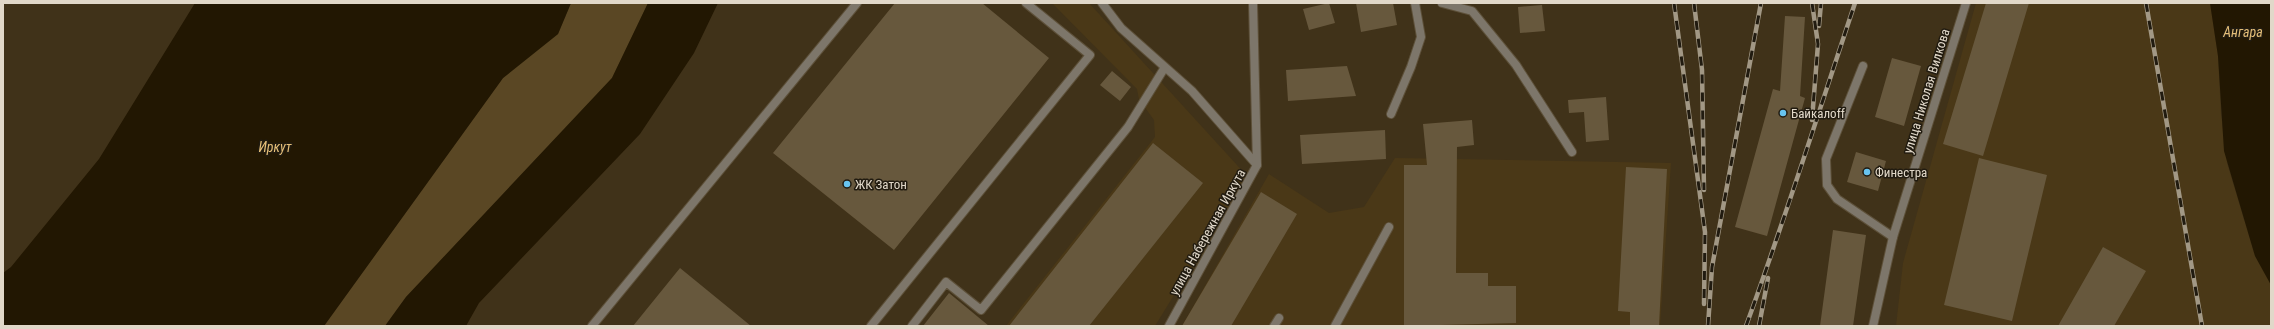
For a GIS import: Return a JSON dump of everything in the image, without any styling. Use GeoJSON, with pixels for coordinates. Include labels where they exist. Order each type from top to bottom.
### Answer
{"type":"FeatureCollection","features":[{"type":"Feature","properties":{"kind":"street"},"geometry":{"type":"LineString","coordinates":[[592,326],[857,3]]}},
{"type":"Feature","properties":{"kind":"street"},"geometry":{"type":"LineString","coordinates":[[871,326],[1090,55],[1026,3]]}},
{"type":"Feature","properties":{"kind":"street"},"geometry":{"type":"LineString","coordinates":[[1102,3],[1121,28],[1192,91],[1257,166]]}},
{"type":"Feature","properties":{"kind":"street","name":"улица Набережная Иркута"},"geometry":{"type":"LineString","coordinates":[[1169,326],[1257,166],[1252,3]]}},
{"type":"Feature","properties":{"kind":"street"},"geometry":{"type":"LineString","coordinates":[[1391,114],[1412,67],[1421,37],[1415,3]]}},
{"type":"Feature","properties":{"kind":"street"},"geometry":{"type":"LineString","coordinates":[[1442,3],[1472,12],[1516,65],[1572,152]]}},
{"type":"Feature","properties":{"kind":"street","name":"улица Николая Вилкова"},"geometry":{"type":"LineString","coordinates":[[1874,326],[1893,237],[1966,3]]}},
{"type":"Feature","properties":{"kind":"street"},"geometry":{"type":"LineString","coordinates":[[1862,66],[1826,159],[1827,185],[1837,199],[1893,237]]}},
{"type":"Feature","properties":{"kind":"street"},"geometry":{"type":"LineString","coordinates":[[912,326],[946,282],[981,310],[1128,127],[1165,67]]}},
{"type":"Feature","properties":{"kind":"street"},"geometry":{"type":"LineString","coordinates":[[1335,326],[1389,227]]}},
{"type":"Feature","properties":{"kind":"street"},"geometry":{"type":"LineString","coordinates":[[1274,326],[1279,318]]}},
{"type":"Feature","properties":{"kind":"shaded area"},"geometry":{"type":"Polygon","coordinates":[[[571,3],[648,3],[612,78],[406,297],[385,326],[324,326],[503,78],[558,34],[571,3]]]}},
{"type":"Feature","properties":{"kind":"shaded area"},"geometry":{"type":"Polygon","coordinates":[[[1052,3],[1089,3],[1247,176],[1155,326],[1006,326],[1155,137],[1154,120],[1139,99],[1137,89],[1052,3]]]}},
{"type":"Feature","properties":{"kind":"shaded area"},"geometry":{"type":"Polygon","coordinates":[[[1976,3],[2210,3],[2218,56],[2221,114],[2227,163],[2255,256],[2271,285],[2271,326],[1896,326],[1903,263],[1976,3]]]}},
{"type":"Feature","properties":{"kind":"shaded area"},"geometry":{"type":"Polygon","coordinates":[[[1395,158],[1671,163],[1660,326],[1182,326],[1269,174],[1329,213],[1364,207],[1395,158]]]}},
{"type":"Feature","properties":{"kind":"water","name":"Иркут"},"geometry":{"type":"Polygon","coordinates":[[[195,3],[571,3],[558,34],[503,78],[324,326],[3,326],[3,273],[11,267],[99,159],[195,3]]]}},
{"type":"Feature","properties":{"kind":"water"},"geometry":{"type":"Polygon","coordinates":[[[648,3],[718,3],[694,53],[640,134],[479,303],[466,326],[385,326],[406,297],[612,78],[648,3]]]}},
{"type":"Feature","properties":{"kind":"water","name":"Ангара"},"geometry":{"type":"Polygon","coordinates":[[[2210,3],[2271,3],[2271,285],[2255,256],[2224,151],[2218,56],[2210,3]]]}},
{"type":"Feature","properties":{"kind":"building"},"geometry":{"type":"Polygon","coordinates":[[[895,3],[982,3],[1049,58],[894,250],[773,153],[895,3]]]}},
{"type":"Feature","properties":{"kind":"building"},"geometry":{"type":"Polygon","coordinates":[[[1329,3],[1335,23],[1309,30],[1303,9],[1329,3]]]}},
{"type":"Feature","properties":{"kind":"building"},"geometry":{"type":"Polygon","coordinates":[[[1356,3],[1393,3],[1397,25],[1361,32],[1356,3]]]}},
{"type":"Feature","properties":{"kind":"building"},"geometry":{"type":"Polygon","coordinates":[[[1986,3],[2029,3],[1983,156],[1943,144],[1986,3]]]}},
{"type":"Feature","properties":{"kind":"building"},"geometry":{"type":"Polygon","coordinates":[[[1542,5],[1545,31],[1520,33],[1518,7],[1542,5]]]}},
{"type":"Feature","properties":{"kind":"building"},"geometry":{"type":"Polygon","coordinates":[[[1785,16],[1805,17],[1800,96],[1805,98],[1767,236],[1735,227],[1773,89],[1780,91],[1785,16]]]}},
{"type":"Feature","properties":{"kind":"building"},"geometry":{"type":"Polygon","coordinates":[[[1892,58],[1921,66],[1904,126],[1875,117],[1892,58]]]}},
{"type":"Feature","properties":{"kind":"building"},"geometry":{"type":"Polygon","coordinates":[[[1347,66],[1356,96],[1288,101],[1286,70],[1347,66]]]}},
{"type":"Feature","properties":{"kind":"building"},"geometry":{"type":"Polygon","coordinates":[[[1112,71],[1131,87],[1120,101],[1100,85],[1112,71]]]}},
{"type":"Feature","properties":{"kind":"building"},"geometry":{"type":"Polygon","coordinates":[[[1606,97],[1609,140],[1586,142],[1584,112],[1569,113],[1568,100],[1606,97]]]}},
{"type":"Feature","properties":{"kind":"building"},"geometry":{"type":"Polygon","coordinates":[[[1472,120],[1474,145],[1457,147],[1456,273],[1488,273],[1488,286],[1516,286],[1516,323],[1404,326],[1404,165],[1427,165],[1423,124],[1472,120]]]}},
{"type":"Feature","properties":{"kind":"building"},"geometry":{"type":"Polygon","coordinates":[[[1385,130],[1386,159],[1302,164],[1300,135],[1385,130]]]}},
{"type":"Feature","properties":{"kind":"building"},"geometry":{"type":"Polygon","coordinates":[[[1153,143],[1203,183],[1089,326],[1009,326],[1153,143]]]}},
{"type":"Feature","properties":{"kind":"building","name":"Финестра"},"geometry":{"type":"Polygon","coordinates":[[[1856,152],[1886,161],[1878,191],[1847,182],[1856,152]]]}},
{"type":"Feature","properties":{"kind":"building"},"geometry":{"type":"Polygon","coordinates":[[[1979,158],[2047,175],[2012,321],[1944,305],[1979,158]]]}},
{"type":"Feature","properties":{"kind":"building"},"geometry":{"type":"Polygon","coordinates":[[[1626,167],[1667,169],[1659,326],[1630,326],[1630,312],[1618,311],[1626,167]]]}},
{"type":"Feature","properties":{"kind":"building"},"geometry":{"type":"Polygon","coordinates":[[[1261,192],[1297,214],[1231,326],[1182,326],[1261,192]]]}},
{"type":"Feature","properties":{"kind":"building"},"geometry":{"type":"Polygon","coordinates":[[[1833,230],[1866,235],[1853,326],[1820,326],[1833,230]]]}},
{"type":"Feature","properties":{"kind":"building"},"geometry":{"type":"Polygon","coordinates":[[[2103,247],[2146,271],[2114,326],[2058,326],[2103,247]]]}},
{"type":"Feature","properties":{"kind":"building"},"geometry":{"type":"Polygon","coordinates":[[[680,268],[751,326],[633,326],[680,268]]]}},
{"type":"Feature","properties":{"kind":"building"},"geometry":{"type":"Polygon","coordinates":[[[949,293],[989,326],[923,326],[949,293]]]}},
{"type":"Feature","properties":{"kind":"railway"},"geometry":{"type":"LineString","coordinates":[[1674,3],[1705,232],[1704,304]]}},
{"type":"Feature","properties":{"kind":"railway"},"geometry":{"type":"LineString","coordinates":[[1694,3],[1702,70],[1704,190]]}},
{"type":"Feature","properties":{"kind":"railway"},"geometry":{"type":"LineString","coordinates":[[1708,326],[1712,267],[1761,3]]}},
{"type":"Feature","properties":{"kind":"railway"},"geometry":{"type":"LineString","coordinates":[[1812,3],[1818,44],[1812,120]]}},
{"type":"Feature","properties":{"kind":"railway"},"geometry":{"type":"LineString","coordinates":[[1819,26],[1821,3]]}},
{"type":"Feature","properties":{"kind":"railway"},"geometry":{"type":"LineString","coordinates":[[1746,326],[1855,3]]}},
{"type":"Feature","properties":{"kind":"railway"},"geometry":{"type":"LineString","coordinates":[[2146,3],[2202,326]]}},
{"type":"Feature","properties":{"kind":"railway"},"geometry":{"type":"LineString","coordinates":[[1759,326],[1768,278]]}},
{"type":"Feature","properties":{"kind":"place","name":"Байкалoff"},"geometry":{"type":"Point","coordinates":[1783,113]}},
{"type":"Feature","properties":{"kind":"place","name":"Финестра"},"geometry":{"type":"Point","coordinates":[1867,172]}},
{"type":"Feature","properties":{"kind":"place","name":"ЖК Затон"},"geometry":{"type":"Point","coordinates":[847,184]}}]}
